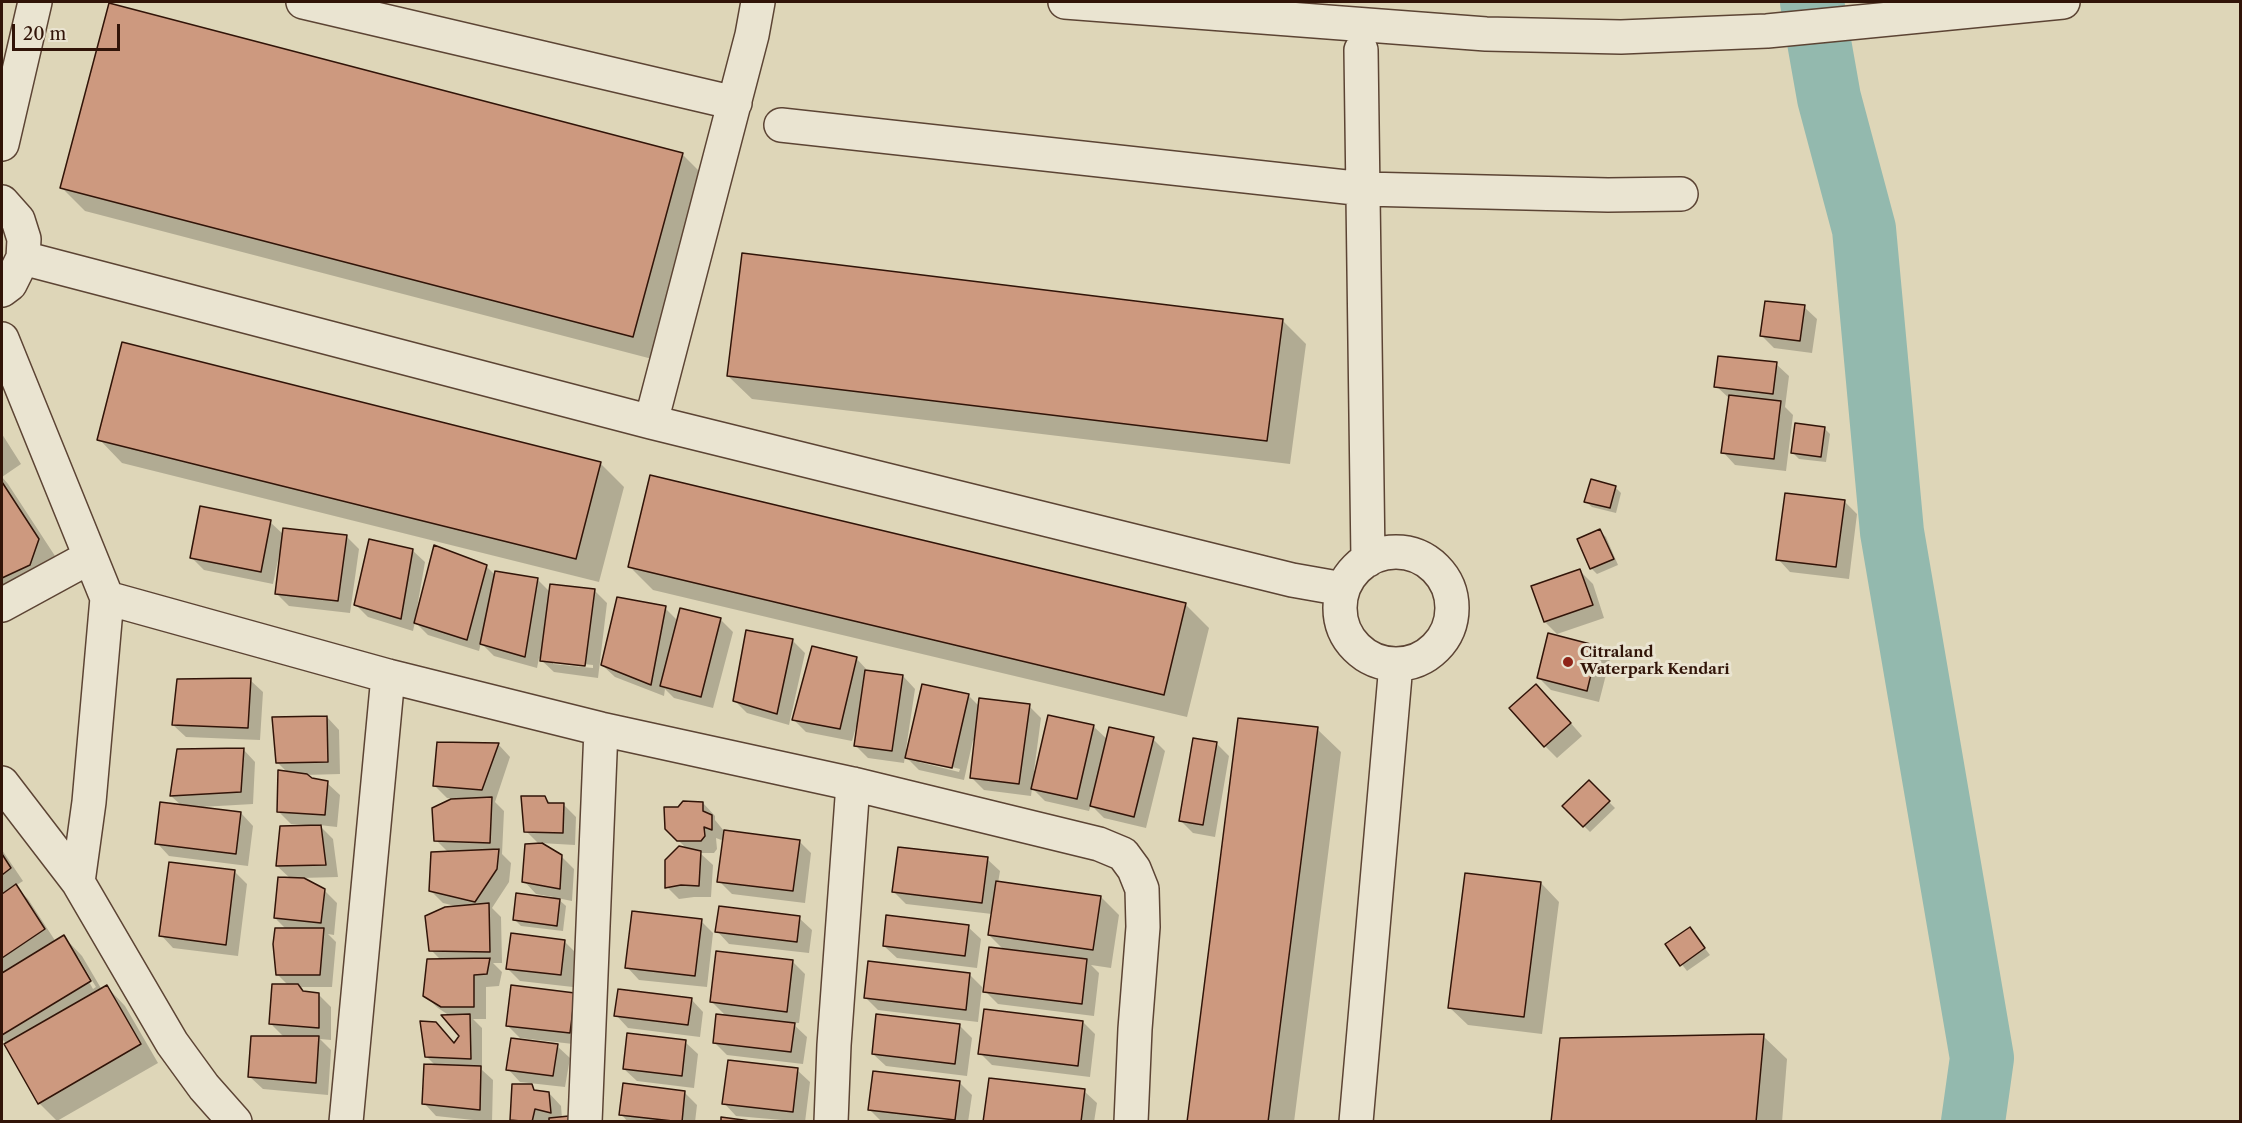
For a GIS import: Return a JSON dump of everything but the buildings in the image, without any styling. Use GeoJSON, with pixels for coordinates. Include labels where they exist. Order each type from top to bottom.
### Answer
{"type":"FeatureCollection","features":[{"type":"Feature","properties":{"kind":"street"},"geometry":{"type":"LineString","coordinates":[[2,144],[35,2]]}},
{"type":"Feature","properties":{"kind":"street"},"geometry":{"type":"LineString","coordinates":[[303,2],[735,103]]}},
{"type":"Feature","properties":{"kind":"street"},"geometry":{"type":"LineString","coordinates":[[651,422],[735,103],[758,2]]}},
{"type":"Feature","properties":{"kind":"street"},"geometry":{"type":"LineString","coordinates":[[1065,2],[1486,34],[1621,37],[1767,31],[2063,2]]}},
{"type":"Feature","properties":{"kind":"street"},"geometry":{"type":"LineString","coordinates":[[1362,80],[1368,560]]}},
{"type":"Feature","properties":{"kind":"street"},"geometry":{"type":"LineString","coordinates":[[781,124],[1364,189],[1608,195],[1681,194]]}},
{"type":"Feature","properties":{"kind":"street"},"geometry":{"type":"LineString","coordinates":[[2,201],[18,220],[24,238],[23,258],[10,284],[2,290]]}},
{"type":"Feature","properties":{"kind":"street"},"geometry":{"type":"LineString","coordinates":[[23,258],[651,422],[1258,572],[1343,589]]}},
{"type":"Feature","properties":{"kind":"street"},"geometry":{"type":"LineString","coordinates":[[2,339],[107,598],[88,802],[78,882]]}},
{"type":"Feature","properties":{"kind":"street"},"geometry":{"type":"LineString","coordinates":[[1401,552],[1417,556],[1432,565],[1443,577],[1450,593],[1452,610],[1449,626],[1441,641],[1428,654],[1413,661],[1396,664],[1375,661],[1358,649],[1345,632],[1340,610],[1343,589],[1355,571],[1368,560],[1384,553],[1401,552]]}},
{"type":"Feature","properties":{"kind":"street"},"geometry":{"type":"LineString","coordinates":[[2,606],[90,557]]}},
{"type":"Feature","properties":{"kind":"street"},"geometry":{"type":"LineString","coordinates":[[107,598],[388,675],[601,729],[853,784],[1099,844],[1123,854],[1134,869],[1142,889],[1143,927],[1131,1122]]}},
{"type":"Feature","properties":{"kind":"street"},"geometry":{"type":"LineString","coordinates":[[1356,1122],[1396,664]]}},
{"type":"Feature","properties":{"kind":"street"},"geometry":{"type":"LineString","coordinates":[[346,1122],[388,675]]}},
{"type":"Feature","properties":{"kind":"street"},"geometry":{"type":"LineString","coordinates":[[585,1122],[601,729]]}},
{"type":"Feature","properties":{"kind":"street"},"geometry":{"type":"LineString","coordinates":[[2,783],[78,882],[172,1043],[204,1087],[235,1122]]}},
{"type":"Feature","properties":{"kind":"street"},"geometry":{"type":"LineString","coordinates":[[831,1122],[834,1045],[853,784]]}},
{"type":"Feature","properties":{"kind":"waterway"},"geometry":{"type":"LineString","coordinates":[[1812,2],[1829,98],[1864,229],[1892,532],[1982,1058],[1973,1122]]}},
{"type":"Feature","properties":{"kind":"place","name":"Citraland Waterpark Kendari"},"geometry":{"type":"Point","coordinates":[1568,662]}}]}
